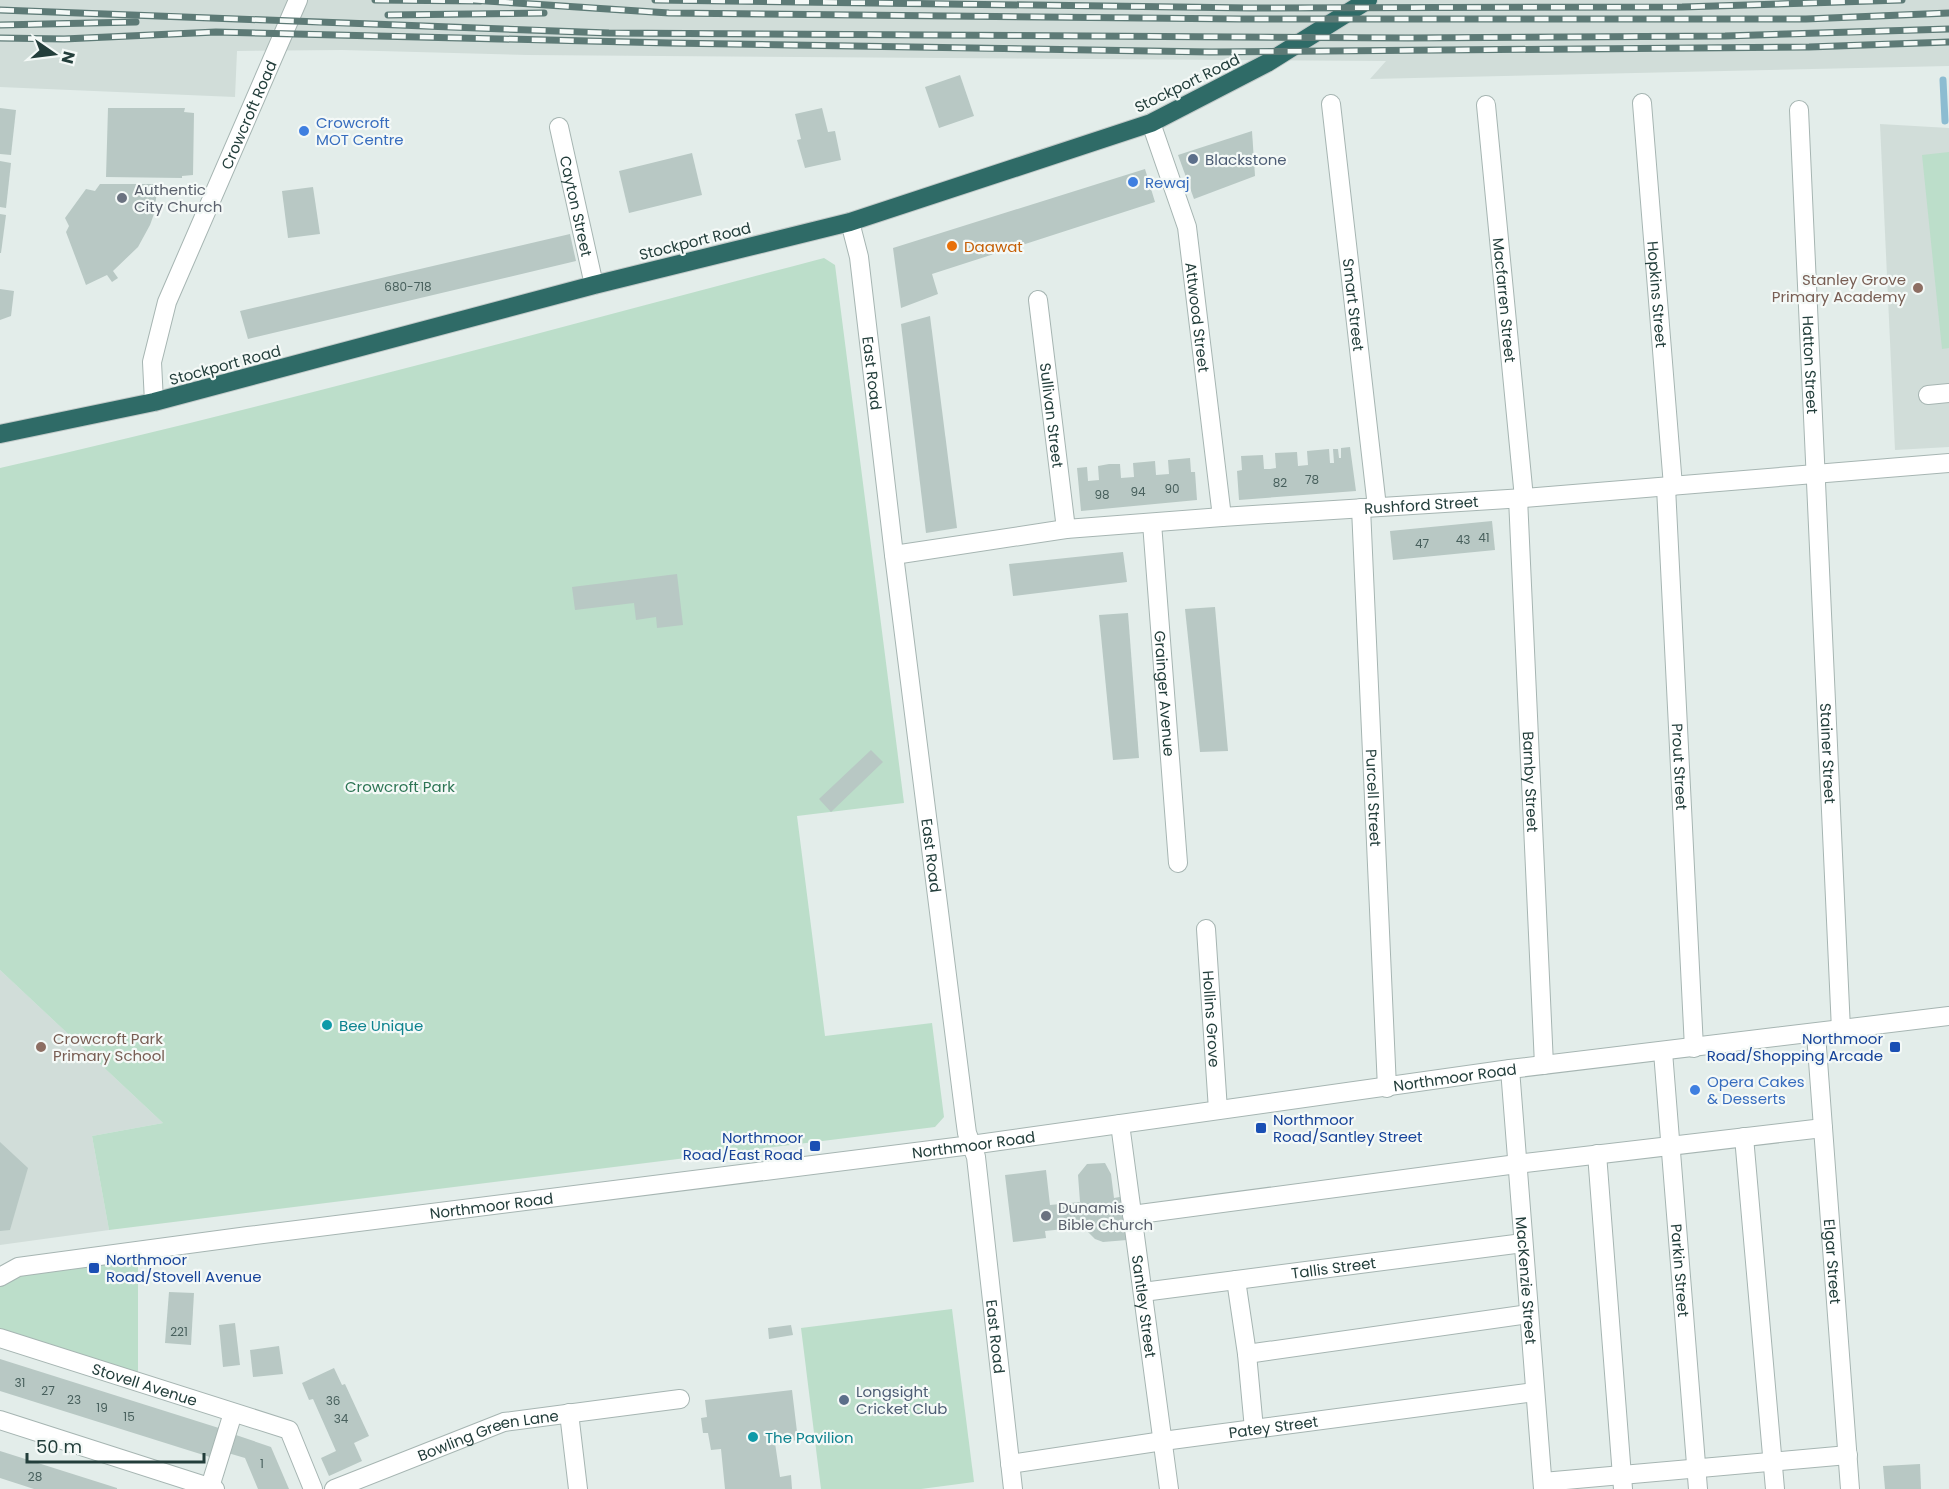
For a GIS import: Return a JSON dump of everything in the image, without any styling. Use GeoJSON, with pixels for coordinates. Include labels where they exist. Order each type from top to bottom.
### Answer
{"type":"FeatureCollection","features":[{"type":"Feature","properties":{"kind":"highway","name":"Stockport Road"},"geometry":{"type":"LineString","coordinates":[[0,434],[154,402],[594,285],[850,222],[1151,123],[1267,63],[1368,0]]}},
{"type":"Feature","properties":{"kind":"street","name":"Crowcroft Road"},"geometry":{"type":"LineString","coordinates":[[154,402],[152,362],[167,302],[298,0]]}},
{"type":"Feature","properties":{"kind":"street","name":"Hopkins Street"},"geometry":{"type":"LineString","coordinates":[[1642,103],[1670,487]]}},
{"type":"Feature","properties":{"kind":"street","name":"Smart Street"},"geometry":{"type":"LineString","coordinates":[[1331,104],[1369,507]]}},
{"type":"Feature","properties":{"kind":"street","name":"Macfarren Street"},"geometry":{"type":"LineString","coordinates":[[1486,105],[1521,498]]}},
{"type":"Feature","properties":{"kind":"street","name":"Hatton Street"},"geometry":{"type":"LineString","coordinates":[[1799,110],[1817,474]]}},
{"type":"Feature","properties":{"kind":"street","name":"Attwood Street"},"geometry":{"type":"LineString","coordinates":[[1151,123],[1187,227],[1222,516]]}},
{"type":"Feature","properties":{"kind":"street","name":"Cayton Street"},"geometry":{"type":"LineString","coordinates":[[559,127],[594,285]]}},
{"type":"Feature","properties":{"kind":"street","name":"East Road"},"geometry":{"type":"LineString","coordinates":[[850,222],[859,257],[965,1118],[976,1157],[1013,1489]]}},
{"type":"Feature","properties":{"kind":"street","name":"Sullivan Street"},"geometry":{"type":"LineString","coordinates":[[1038,300],[1066,529]]}},
{"type":"Feature","properties":{"kind":"street"},"geometry":{"type":"LineString","coordinates":[[1928,396],[1949,393]]}},
{"type":"Feature","properties":{"kind":"street","name":"Rushford Street"},"geometry":{"type":"LineString","coordinates":[[894,555],[1066,529],[1222,516],[1670,487],[1949,463]]}},
{"type":"Feature","properties":{"kind":"street","name":"Stainer Street"},"geometry":{"type":"LineString","coordinates":[[1817,474],[1841,1030]]}},
{"type":"Feature","properties":{"kind":"street","name":"Prout Street"},"geometry":{"type":"LineString","coordinates":[[1670,487],[1694,1048]]}},
{"type":"Feature","properties":{"kind":"street","name":"Barnby Street"},"geometry":{"type":"LineString","coordinates":[[1521,498],[1544,1065]]}},
{"type":"Feature","properties":{"kind":"street","name":"Purcell Street"},"geometry":{"type":"LineString","coordinates":[[1369,507],[1387,1088]]}},
{"type":"Feature","properties":{"kind":"street","name":"Grainger Avenue"},"geometry":{"type":"LineString","coordinates":[[1152,523],[1178,863]]}},
{"type":"Feature","properties":{"kind":"street","name":"Hollins Grove"},"geometry":{"type":"LineString","coordinates":[[1206,929],[1218,1110]]}},
{"type":"Feature","properties":{"kind":"street","name":"Northmoor Road"},"geometry":{"type":"LineString","coordinates":[[0,1277],[18,1267],[248,1236],[971,1145],[1510,1069],[1816,1034],[1949,1016]]}},
{"type":"Feature","properties":{"kind":"street","name":"Elgar Street"},"geometry":{"type":"LineString","coordinates":[[1816,1034],[1851,1489]]}},
{"type":"Feature","properties":{"kind":"street","name":"Parkin Street"},"geometry":{"type":"LineString","coordinates":[[1663,1052],[1698,1489]]}},
{"type":"Feature","properties":{"kind":"street","name":"MacKenzie Street"},"geometry":{"type":"LineString","coordinates":[[1510,1069],[1543,1486]]}},
{"type":"Feature","properties":{"kind":"street","name":"Santley Street"},"geometry":{"type":"LineString","coordinates":[[1120,1124],[1169,1489]]}},
{"type":"Feature","properties":{"kind":"street"},"geometry":{"type":"LineString","coordinates":[[1132,1215],[1517,1164],[1823,1128]]}},
{"type":"Feature","properties":{"kind":"street"},"geometry":{"type":"LineString","coordinates":[[1744,1137],[1775,1489]]}},
{"type":"Feature","properties":{"kind":"street"},"geometry":{"type":"LineString","coordinates":[[1597,1154],[1623,1482]]}},
{"type":"Feature","properties":{"kind":"street","name":"Tallis Street"},"geometry":{"type":"LineString","coordinates":[[1143,1292],[1523,1243]]}},
{"type":"Feature","properties":{"kind":"street"},"geometry":{"type":"LineString","coordinates":[[1236,1280],[1254,1429]]}},
{"type":"Feature","properties":{"kind":"street"},"geometry":{"type":"LineString","coordinates":[[1246,1354],[1529,1314]]}},
{"type":"Feature","properties":{"kind":"street","name":"Stovell Avenue"},"geometry":{"type":"LineString","coordinates":[[0,1338],[289,1431],[313,1489]]}},
{"type":"Feature","properties":{"kind":"street","name":"Patey Street"},"geometry":{"type":"LineString","coordinates":[[1010,1464],[1162,1441],[1535,1392]]}},
{"type":"Feature","properties":{"kind":"street","name":"Bowling Green Lane"},"geometry":{"type":"LineString","coordinates":[[334,1489],[504,1422],[680,1399]]}},
{"type":"Feature","properties":{"kind":"street"},"geometry":{"type":"LineString","coordinates":[[0,1420],[212,1488],[233,1413]]}},
{"type":"Feature","properties":{"kind":"street"},"geometry":{"type":"LineString","coordinates":[[569,1413],[578,1489]]}},
{"type":"Feature","properties":{"kind":"street"},"geometry":{"type":"LineString","coordinates":[[1543,1486],[1623,1482],[1696,1468],[1848,1455]]}},
{"type":"Feature","properties":{"kind":"shaded area"},"geometry":{"type":"Polygon","coordinates":[[[0,0],[1949,0],[1949,66],[1370,79],[1386,61],[528,55],[342,50],[237,51],[235,97],[0,87],[0,0]]]}},
{"type":"Feature","properties":{"kind":"shaded area","name":"Stanley Grove Primary Academy"},"geometry":{"type":"Polygon","coordinates":[[[1880,124],[1949,128],[1949,447],[1895,450],[1880,124]]]}},
{"type":"Feature","properties":{"kind":"shaded area","name":"Crowcroft Park Primary School"},"geometry":{"type":"Polygon","coordinates":[[[0,970],[163,1123],[92,1136],[109,1230],[0,1245],[0,970]]]}},
{"type":"Feature","properties":{"kind":"green space"},"geometry":{"type":"Polygon","coordinates":[[[1949,152],[1949,348],[1942,349],[1922,155],[1949,152]]]}},
{"type":"Feature","properties":{"kind":"green space","name":"Crowcroft Park"},"geometry":{"type":"Polygon","coordinates":[[[824,258],[835,265],[904,803],[797,816],[825,1036],[932,1023],[944,1117],[935,1127],[109,1230],[92,1136],[163,1123],[0,970],[0,468],[310,393],[824,258]]]}},
{"type":"Feature","properties":{"kind":"green space"},"geometry":{"type":"Polygon","coordinates":[[[138,1251],[138,1382],[0,1338],[0,1277],[138,1251]]]}},
{"type":"Feature","properties":{"kind":"green space"},"geometry":{"type":"Polygon","coordinates":[[[952,1309],[974,1482],[921,1489],[821,1489],[801,1328],[952,1309]]]}},
{"type":"Feature","properties":{"kind":"building"},"geometry":{"type":"Polygon","coordinates":[[[960,75],[974,116],[939,128],[925,87],[960,75]]]}},
{"type":"Feature","properties":{"kind":"building"},"geometry":{"type":"Polygon","coordinates":[[[0,108],[16,110],[11,155],[0,154],[0,108]]]}},
{"type":"Feature","properties":{"kind":"building"},"geometry":{"type":"Polygon","coordinates":[[[108,108],[185,108],[184,112],[194,113],[193,175],[182,176],[182,178],[106,177],[108,108]]]}},
{"type":"Feature","properties":{"kind":"building"},"geometry":{"type":"Polygon","coordinates":[[[822,108],[828,132],[835,131],[841,160],[805,168],[797,140],[801,139],[795,114],[822,108]]]}},
{"type":"Feature","properties":{"kind":"building"},"geometry":{"type":"Polygon","coordinates":[[[1252,131],[1255,176],[1194,199],[1178,155],[1252,131]]]}},
{"type":"Feature","properties":{"kind":"building"},"geometry":{"type":"Polygon","coordinates":[[[692,153],[702,195],[629,213],[619,171],[692,153]]]}},
{"type":"Feature","properties":{"kind":"building"},"geometry":{"type":"Polygon","coordinates":[[[0,161],[11,163],[6,208],[0,207],[0,161]]]}},
{"type":"Feature","properties":{"kind":"building"},"geometry":{"type":"Polygon","coordinates":[[[1145,169],[1155,202],[932,274],[938,294],[901,308],[893,248],[1145,169]]]}},
{"type":"Feature","properties":{"kind":"building"},"geometry":{"type":"Polygon","coordinates":[[[100,184],[158,184],[154,214],[150,225],[138,247],[113,271],[118,278],[112,282],[107,275],[86,285],[66,232],[69,226],[65,218],[86,189],[95,191],[100,184]]]}},
{"type":"Feature","properties":{"kind":"building"},"geometry":{"type":"Polygon","coordinates":[[[313,187],[320,234],[288,238],[282,191],[313,187]]]}},
{"type":"Feature","properties":{"kind":"building"},"geometry":{"type":"Polygon","coordinates":[[[0,214],[6,215],[1,253],[0,253],[0,214]]]}},
{"type":"Feature","properties":{"kind":"building"},"geometry":{"type":"Polygon","coordinates":[[[570,234],[576,261],[248,339],[240,311],[570,234]]]}},
{"type":"Feature","properties":{"kind":"building"},"geometry":{"type":"Polygon","coordinates":[[[0,289],[14,291],[11,316],[0,320],[0,289]]]}},
{"type":"Feature","properties":{"kind":"building"},"geometry":{"type":"Polygon","coordinates":[[[930,316],[957,528],[926,533],[901,324],[930,316]]]}},
{"type":"Feature","properties":{"kind":"building"},"geometry":{"type":"Polygon","coordinates":[[[1350,447],[1356,491],[1239,500],[1237,471],[1242,470],[1241,456],[1263,455],[1264,469],[1270,469],[1276,468],[1275,453],[1297,452],[1298,466],[1308,465],[1307,451],[1329,449],[1330,463],[1334,463],[1333,449],[1338,449],[1339,458],[1341,458],[1341,448],[1350,447]]]}},
{"type":"Feature","properties":{"kind":"building"},"geometry":{"type":"Polygon","coordinates":[[[1190,458],[1191,472],[1195,472],[1197,500],[1081,511],[1077,468],[1087,467],[1088,481],[1099,480],[1098,466],[1109,464],[1120,464],[1121,478],[1134,477],[1133,463],[1155,461],[1156,475],[1169,474],[1168,460],[1190,458]]]}},
{"type":"Feature","properties":{"kind":"building"},"geometry":{"type":"Polygon","coordinates":[[[1492,521],[1495,550],[1393,560],[1390,531],[1492,521]]]}},
{"type":"Feature","properties":{"kind":"building"},"geometry":{"type":"Polygon","coordinates":[[[1123,552],[1127,582],[1013,596],[1009,564],[1123,552]]]}},
{"type":"Feature","properties":{"kind":"building"},"geometry":{"type":"Polygon","coordinates":[[[677,574],[683,625],[657,628],[656,617],[636,620],[634,603],[575,610],[572,587],[677,574]]]}},
{"type":"Feature","properties":{"kind":"building"},"geometry":{"type":"Polygon","coordinates":[[[1215,607],[1228,751],[1200,752],[1185,609],[1215,607]]]}},
{"type":"Feature","properties":{"kind":"building"},"geometry":{"type":"Polygon","coordinates":[[[1128,613],[1139,758],[1113,760],[1099,615],[1128,613]]]}},
{"type":"Feature","properties":{"kind":"building"},"geometry":{"type":"Polygon","coordinates":[[[871,750],[883,762],[831,812],[819,799],[871,750]]]}},
{"type":"Feature","properties":{"kind":"building"},"geometry":{"type":"Polygon","coordinates":[[[0,1142],[28,1168],[10,1230],[0,1231],[0,1142]]]}},
{"type":"Feature","properties":{"kind":"building"},"geometry":{"type":"Polygon","coordinates":[[[1105,1163],[1111,1174],[1114,1198],[1125,1196],[1127,1240],[1103,1242],[1095,1239],[1083,1227],[1045,1231],[1046,1238],[1013,1242],[1005,1175],[1046,1170],[1050,1205],[1080,1202],[1078,1175],[1087,1164],[1105,1163]]]}},
{"type":"Feature","properties":{"kind":"building"},"geometry":{"type":"Polygon","coordinates":[[[169,1292],[194,1293],[191,1345],[165,1343],[169,1292]]]}},
{"type":"Feature","properties":{"kind":"building"},"geometry":{"type":"Polygon","coordinates":[[[235,1323],[240,1365],[223,1367],[219,1325],[235,1323]]]}},
{"type":"Feature","properties":{"kind":"building"},"geometry":{"type":"Polygon","coordinates":[[[791,1325],[793,1335],[769,1339],[768,1328],[791,1325]]]}},
{"type":"Feature","properties":{"kind":"building"},"geometry":{"type":"Polygon","coordinates":[[[279,1346],[283,1374],[253,1377],[250,1350],[279,1346]]]}},
{"type":"Feature","properties":{"kind":"building"},"geometry":{"type":"Polygon","coordinates":[[[0,1359],[222,1429],[213,1458],[0,1391],[0,1359]]]}},
{"type":"Feature","properties":{"kind":"building"},"geometry":{"type":"Polygon","coordinates":[[[334,1368],[342,1385],[345,1384],[369,1436],[354,1443],[362,1461],[329,1476],[321,1458],[336,1451],[313,1399],[309,1400],[302,1383],[334,1368]]]}},
{"type":"Feature","properties":{"kind":"building","name":"The Pavilion"},"geometry":{"type":"Polygon","coordinates":[[[792,1390],[798,1440],[775,1443],[780,1477],[791,1475],[792,1489],[725,1489],[721,1449],[711,1450],[708,1433],[703,1433],[701,1418],[707,1417],[705,1400],[792,1390]]]}},
{"type":"Feature","properties":{"kind":"building"},"geometry":{"type":"Polygon","coordinates":[[[233,1434],[271,1447],[289,1489],[258,1489],[245,1458],[228,1453],[233,1434]]]}},
{"type":"Feature","properties":{"kind":"building"},"geometry":{"type":"Polygon","coordinates":[[[0,1451],[117,1489],[34,1489],[0,1478],[0,1451]]]}},
{"type":"Feature","properties":{"kind":"building"},"geometry":{"type":"Polygon","coordinates":[[[1920,1464],[1921,1489],[1885,1489],[1883,1466],[1920,1464]]]}},
{"type":"Feature","properties":{"kind":"waterway"},"geometry":{"type":"LineString","coordinates":[[1943,80],[1945,121]]}},
{"type":"Feature","properties":{"kind":"railway"},"geometry":{"type":"LineString","coordinates":[[375,0],[480,1]]}},
{"type":"Feature","properties":{"kind":"railway"},"geometry":{"type":"LineString","coordinates":[[471,0],[669,13],[1240,19],[1806,19],[1949,13]]}},
{"type":"Feature","properties":{"kind":"railway"},"geometry":{"type":"LineString","coordinates":[[655,0],[1250,8],[1682,7],[1902,0]]}},
{"type":"Feature","properties":{"kind":"railway"},"geometry":{"type":"LineString","coordinates":[[0,10],[609,33],[1408,38],[1725,36],[1949,29]]}},
{"type":"Feature","properties":{"kind":"railway"},"geometry":{"type":"LineString","coordinates":[[388,15],[544,13]]}},
{"type":"Feature","properties":{"kind":"railway"},"geometry":{"type":"LineString","coordinates":[[0,25],[136,22]]}},
{"type":"Feature","properties":{"kind":"railway"},"geometry":{"type":"LineString","coordinates":[[0,38],[64,39],[216,32],[669,43],[1211,52],[1809,47],[1949,42]]}},
{"type":"Feature","properties":{"kind":"place","name":"Crowcroft MOT Centre"},"geometry":{"type":"Point","coordinates":[304,131]}},
{"type":"Feature","properties":{"kind":"place","name":"Blackstone"},"geometry":{"type":"Point","coordinates":[1193,159]}},
{"type":"Feature","properties":{"kind":"place","name":"Rewaj"},"geometry":{"type":"Point","coordinates":[1133,182]}},
{"type":"Feature","properties":{"kind":"place","name":"Authentic City Church"},"geometry":{"type":"Point","coordinates":[122,198]}},
{"type":"Feature","properties":{"kind":"place","name":"Daawat"},"geometry":{"type":"Point","coordinates":[952,246]}},
{"type":"Feature","properties":{"kind":"place","name":"Stanley Grove Primary Academy"},"geometry":{"type":"Point","coordinates":[1918,288]}},
{"type":"Feature","properties":{"kind":"place","name":"Bee Unique"},"geometry":{"type":"Point","coordinates":[327,1025]}},
{"type":"Feature","properties":{"kind":"place","name":"Crowcroft Park Primary School"},"geometry":{"type":"Point","coordinates":[41,1047]}},
{"type":"Feature","properties":{"kind":"place","name":"Northmoor Road/Shopping Arcade"},"geometry":{"type":"Point","coordinates":[1895,1047]}},
{"type":"Feature","properties":{"kind":"place","name":"Opera Cakes & Desserts"},"geometry":{"type":"Point","coordinates":[1695,1090]}},
{"type":"Feature","properties":{"kind":"place","name":"Northmoor Road/Santley Street"},"geometry":{"type":"Point","coordinates":[1261,1128]}},
{"type":"Feature","properties":{"kind":"place","name":"Northmoor Road/East Road"},"geometry":{"type":"Point","coordinates":[815,1146]}},
{"type":"Feature","properties":{"kind":"place","name":"Dunamis Bible Church"},"geometry":{"type":"Point","coordinates":[1046,1216]}},
{"type":"Feature","properties":{"kind":"place","name":"Northmoor Road/Stovell Avenue"},"geometry":{"type":"Point","coordinates":[94,1268]}},
{"type":"Feature","properties":{"kind":"place","name":"Longsight Cricket Club"},"geometry":{"type":"Point","coordinates":[844,1400]}},
{"type":"Feature","properties":{"kind":"place","name":"The Pavilion"},"geometry":{"type":"Point","coordinates":[753,1437]}}]}
